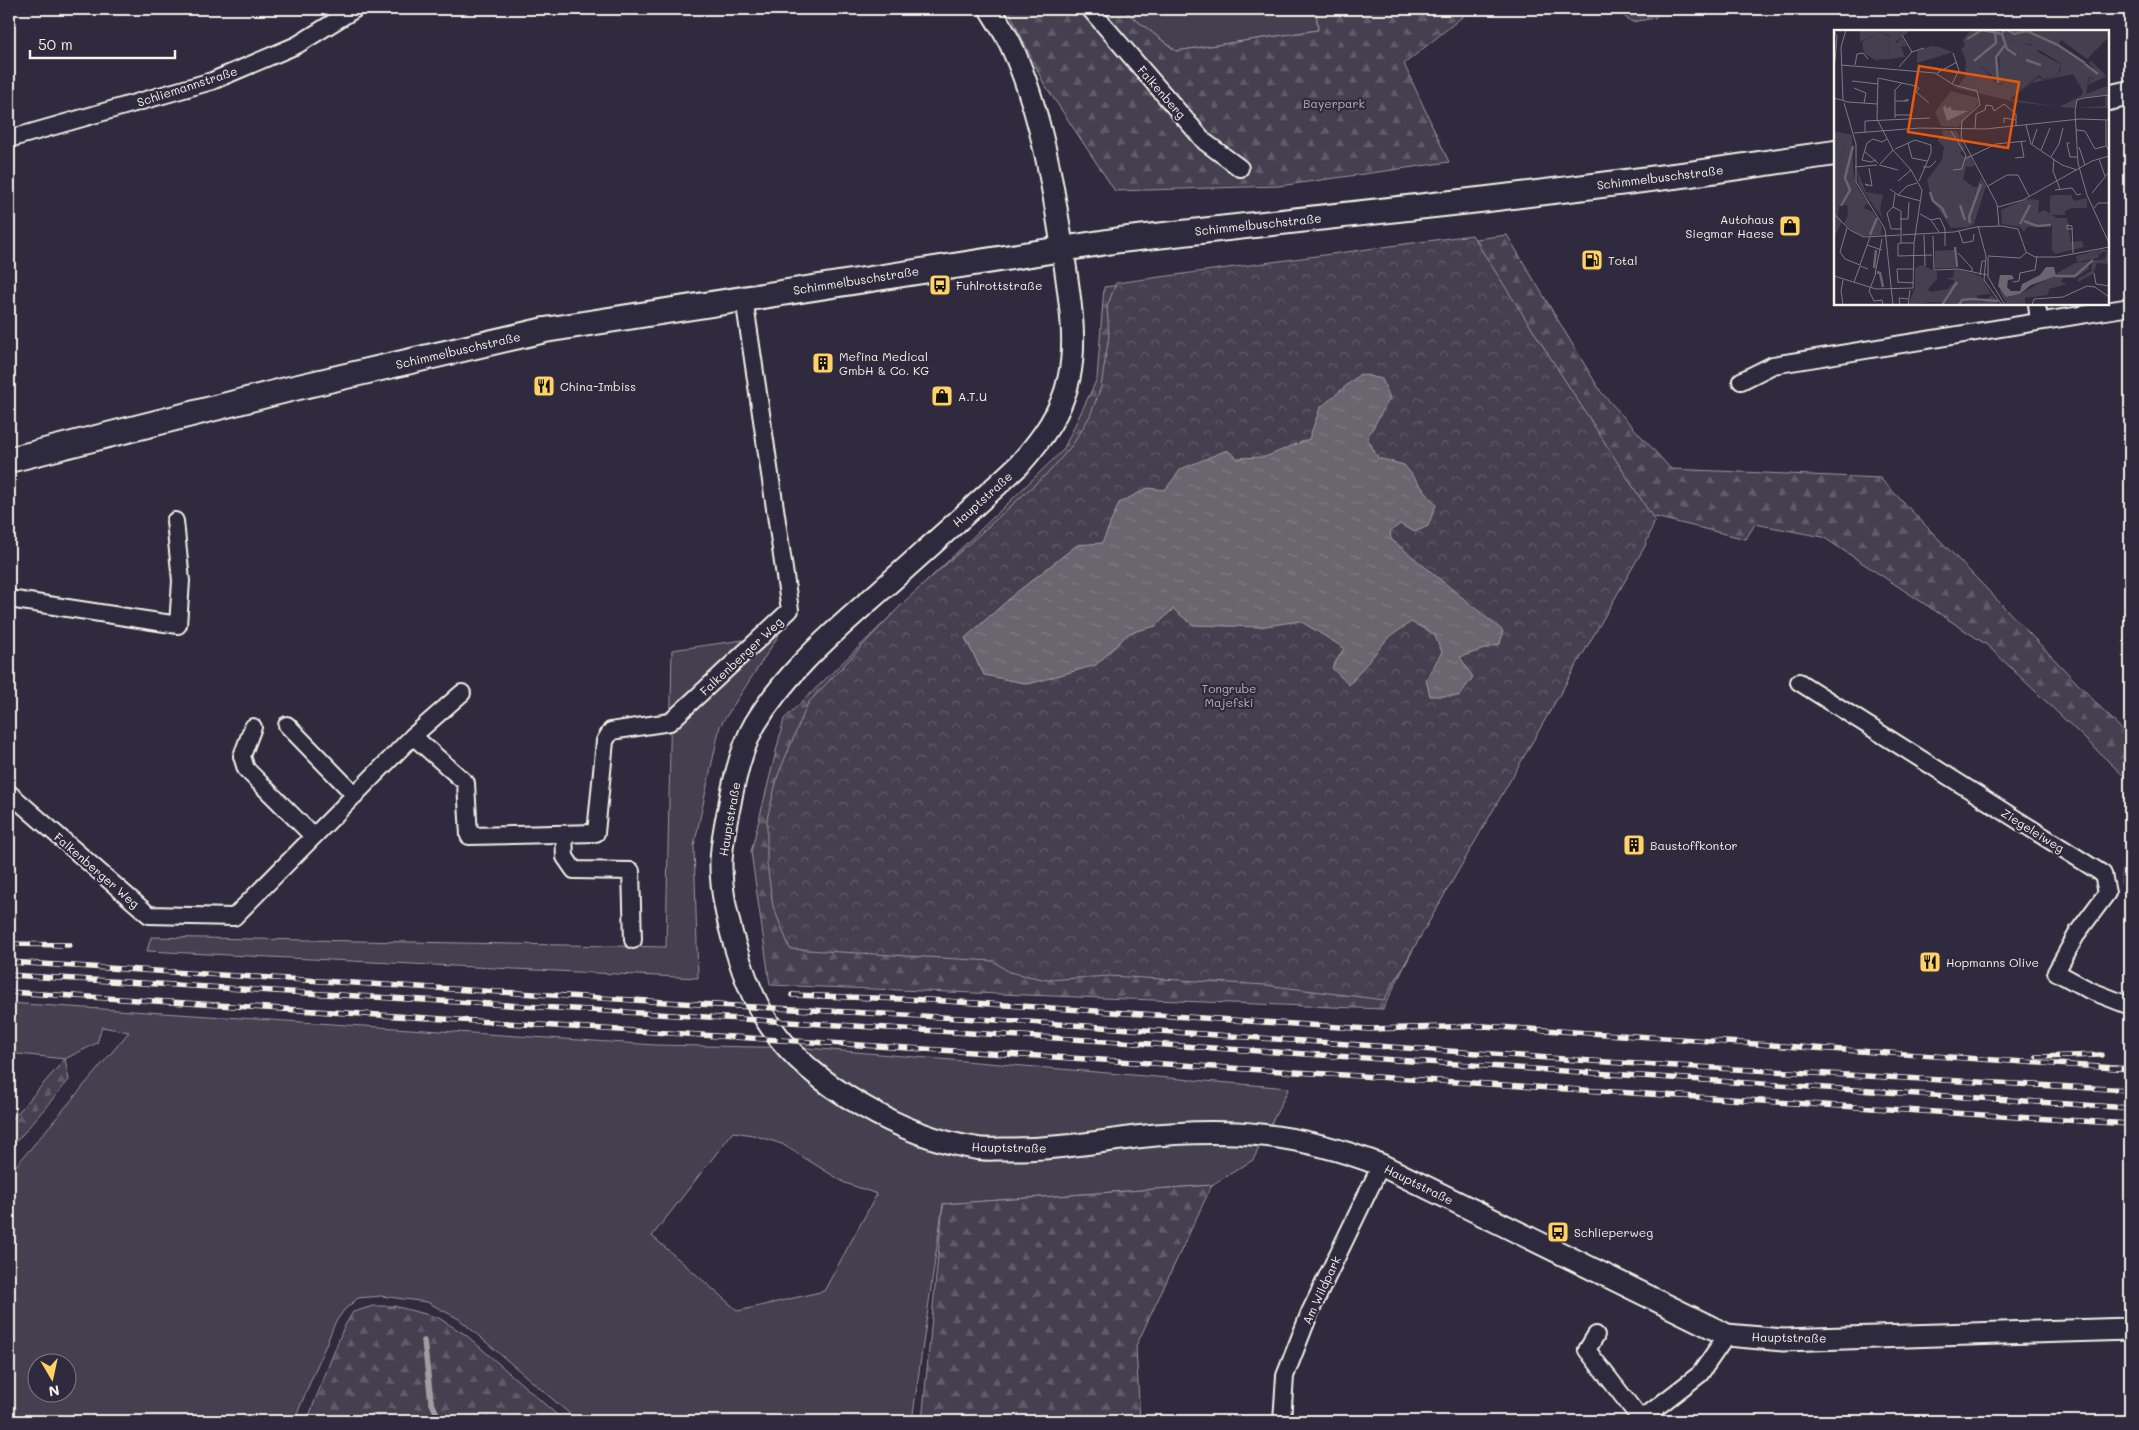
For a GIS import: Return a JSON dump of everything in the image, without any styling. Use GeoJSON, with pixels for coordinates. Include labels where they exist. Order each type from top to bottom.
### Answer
{"type":"FeatureCollection","features":[{"type":"Feature","properties":{"kind":"main road"},"geometry":{"type":"LineString","coordinates":[[2109,98],[2130,93]]}},
{"type":"Feature","properties":{"kind":"main road","name":"Schimmelbuschstraße"},"geometry":{"type":"LineString","coordinates":[[9,460],[290,389],[545,330],[1160,235],[1488,199],[1834,153]]}},
{"type":"Feature","properties":{"kind":"street","name":"Schliemannstraße"},"geometry":{"type":"LineString","coordinates":[[9,139],[212,81],[297,45],[355,9]]}},
{"type":"Feature","properties":{"kind":"street"},"geometry":{"type":"LineString","coordinates":[[990,9],[1010,44],[1039,125],[1062,249]]}},
{"type":"Feature","properties":{"kind":"street","name":"Falkenberg"},"geometry":{"type":"LineString","coordinates":[[1090,9],[1205,142],[1240,168]]}},
{"type":"Feature","properties":{"kind":"street","name":"Hauptstraße"},"geometry":{"type":"LineString","coordinates":[[1062,249],[1072,325],[1072,352],[1069,378],[1054,420],[1019,465],[828,638],[783,685],[753,727],[733,788],[721,861],[723,890],[742,968],[759,1007],[771,1028],[799,1060],[847,1096],[908,1130],[927,1137],[977,1149],[1029,1150],[1189,1132],[1235,1132],[1288,1137],[1345,1151],[1381,1166],[1728,1335],[1783,1340],[2130,1329]]}},
{"type":"Feature","properties":{"kind":"street","name":"Falkenberger Weg"},"geometry":{"type":"LineString","coordinates":[[413,736],[466,783],[469,836],[596,833],[605,741],[611,731],[670,722],[790,610],[744,298]]}},
{"type":"Feature","properties":{"kind":"street"},"geometry":{"type":"LineString","coordinates":[[2037,305],[2039,321]]}},
{"type":"Feature","properties":{"kind":"street"},"geometry":{"type":"LineString","coordinates":[[1742,381],[1773,365],[2039,321],[2130,310]]}},
{"type":"Feature","properties":{"kind":"street"},"geometry":{"type":"LineString","coordinates":[[9,599],[178,625],[181,581],[175,521]]}},
{"type":"Feature","properties":{"kind":"street","name":"Ziegeleiweg"},"geometry":{"type":"LineString","coordinates":[[1799,682],[2103,874],[2107,893],[2078,932],[2056,972],[2089,990],[2130,1006]]}},
{"type":"Feature","properties":{"kind":"street","name":"Falkenberger Weg"},"geometry":{"type":"LineString","coordinates":[[9,793],[149,915],[234,917],[413,736],[462,693]]}},
{"type":"Feature","properties":{"kind":"street"},"geometry":{"type":"LineString","coordinates":[[287,726],[355,795]]}},
{"type":"Feature","properties":{"kind":"street"},"geometry":{"type":"LineString","coordinates":[[253,727],[242,756],[246,769],[313,836]]}},
{"type":"Feature","properties":{"kind":"street"},"geometry":{"type":"LineString","coordinates":[[564,834],[565,858],[574,870],[631,870],[633,940]]}},
{"type":"Feature","properties":{"kind":"street","name":"Am Wildpark"},"geometry":{"type":"LineString","coordinates":[[1282,1421],[1285,1376],[1310,1312],[1381,1166]]}},
{"type":"Feature","properties":{"kind":"street"},"geometry":{"type":"LineString","coordinates":[[1596,1335],[1587,1350],[1641,1421],[1700,1374],[1728,1335]]}},
{"type":"Feature","properties":{"kind":"green space","name":"Bayerpark"},"geometry":{"type":"Polygon","coordinates":[[[1008,9],[1122,9],[1176,51],[1318,30],[1316,9],[1472,9],[1404,64],[1449,162],[1279,186],[1115,191],[1043,82],[1008,9]]]}},
{"type":"Feature","properties":{"kind":"green space"},"geometry":{"type":"Polygon","coordinates":[[[1122,9],[1316,9],[1318,30],[1176,51],[1122,9]]]}},
{"type":"Feature","properties":{"kind":"green space"},"geometry":{"type":"Polygon","coordinates":[[[1614,9],[1661,9],[1655,18],[1632,22],[1614,9]]]}},
{"type":"Feature","properties":{"kind":"green space","name":"Tongrube Majefski"},"geometry":{"type":"Polygon","coordinates":[[[1472,235],[1655,521],[1645,546],[1384,1000],[1266,985],[1109,976],[1047,980],[1009,972],[993,961],[790,949],[773,906],[767,864],[767,819],[778,775],[808,703],[905,601],[1051,470],[1073,444],[1090,416],[1101,387],[1109,335],[1107,307],[1116,283],[1472,235]]]}},
{"type":"Feature","properties":{"kind":"green space","name":"Tongrube Majefski"},"geometry":{"type":"Polygon","coordinates":[[[1507,235],[1601,392],[1671,469],[1880,478],[2130,738],[2130,782],[1987,645],[1823,537],[1755,524],[1746,539],[1655,517],[1465,847],[1383,1009],[770,985],[751,852],[784,719],[1063,450],[1097,379],[1104,287],[1507,235]]]}},
{"type":"Feature","properties":{"kind":"green space"},"geometry":{"type":"Polygon","coordinates":[[[779,635],[720,726],[694,846],[698,978],[147,951],[151,937],[666,947],[672,650],[779,635]]]}},
{"type":"Feature","properties":{"kind":"green space"},"geometry":{"type":"Polygon","coordinates":[[[2130,819],[2130,882],[2121,883],[2130,819]]]}},
{"type":"Feature","properties":{"kind":"green space"},"geometry":{"type":"Polygon","coordinates":[[[9,1003],[656,1045],[807,1048],[1289,1088],[1253,1160],[1212,1185],[943,1204],[912,1421],[578,1421],[459,1319],[427,1302],[381,1296],[358,1298],[344,1310],[335,1323],[294,1421],[9,1421],[9,1174],[129,1032],[102,1027],[97,1043],[65,1059],[9,1053],[9,1003]],[[733,1132],[652,1236],[738,1311],[824,1291],[877,1194],[845,1183],[782,1144],[753,1135],[733,1132]]]}},
{"type":"Feature","properties":{"kind":"green space"},"geometry":{"type":"Polygon","coordinates":[[[65,1059],[69,1080],[9,1150],[9,1123],[65,1059]]]}},
{"type":"Feature","properties":{"kind":"green space"},"geometry":{"type":"Polygon","coordinates":[[[1212,1185],[1136,1346],[1140,1421],[922,1421],[943,1204],[1212,1185]]]}},
{"type":"Feature","properties":{"kind":"green space"},"geometry":{"type":"Polygon","coordinates":[[[373,1306],[394,1306],[437,1317],[466,1335],[564,1421],[307,1421],[343,1329],[353,1312],[373,1306]]]}},
{"type":"Feature","properties":{"kind":"water"},"geometry":{"type":"Polygon","coordinates":[[[1360,374],[1382,379],[1390,398],[1367,438],[1378,458],[1404,465],[1436,505],[1428,526],[1415,532],[1400,524],[1390,532],[1391,539],[1503,631],[1500,644],[1460,657],[1473,677],[1459,696],[1430,696],[1426,680],[1442,652],[1434,634],[1411,622],[1388,638],[1349,685],[1332,668],[1344,648],[1300,621],[1259,627],[1193,625],[1173,609],[1156,626],[1129,633],[1096,665],[1029,684],[984,675],[965,638],[1017,592],[1077,545],[1102,543],[1119,503],[1148,488],[1165,490],[1181,469],[1227,450],[1237,458],[1265,457],[1309,439],[1320,408],[1360,374]]]}},
{"type":"Feature","properties":{"kind":"waterway"},"geometry":{"type":"LineString","coordinates":[[424,1341],[431,1401],[440,1421]]}},
{"type":"Feature","properties":{"kind":"railway"},"geometry":{"type":"LineString","coordinates":[[9,944],[69,945]]}},
{"type":"Feature","properties":{"kind":"railway"},"geometry":{"type":"LineString","coordinates":[[9,962],[698,1004],[1014,1021],[1621,1063],[2130,1090]]}},
{"type":"Feature","properties":{"kind":"railway"},"geometry":{"type":"LineString","coordinates":[[9,975],[1121,1042],[2130,1108]]}},
{"type":"Feature","properties":{"kind":"railway"},"geometry":{"type":"LineString","coordinates":[[9,992],[2130,1124]]}},
{"type":"Feature","properties":{"kind":"railway"},"geometry":{"type":"LineString","coordinates":[[792,995],[929,1000],[1369,1029],[1484,1026],[2130,1069]]}},
{"type":"Feature","properties":{"kind":"railway"},"geometry":{"type":"LineString","coordinates":[[2037,1057],[2101,1055]]}},
{"type":"Feature","properties":{"kind":"place","name":"Autohaus Siegmar Haese"},"geometry":{"type":"Point","coordinates":[1790,226]}},
{"type":"Feature","properties":{"kind":"place","name":"Total"},"geometry":{"type":"Point","coordinates":[1592,260]}},
{"type":"Feature","properties":{"kind":"place","name":"Fuhlrottstraße"},"geometry":{"type":"Point","coordinates":[940,285]}},
{"type":"Feature","properties":{"kind":"place","name":"Mefina Medical GmbH & Co. KG"},"geometry":{"type":"Point","coordinates":[823,363]}},
{"type":"Feature","properties":{"kind":"place","name":"China-Imbiss"},"geometry":{"type":"Point","coordinates":[544,386]}},
{"type":"Feature","properties":{"kind":"place","name":"A.T.U"},"geometry":{"type":"Point","coordinates":[942,396]}},
{"type":"Feature","properties":{"kind":"place","name":"Baustoffkontor"},"geometry":{"type":"Point","coordinates":[1634,845]}},
{"type":"Feature","properties":{"kind":"place","name":"Hopmanns Olive"},"geometry":{"type":"Point","coordinates":[1930,962]}},
{"type":"Feature","properties":{"kind":"place","name":"Schlieperweg"},"geometry":{"type":"Point","coordinates":[1558,1232]}}]}
